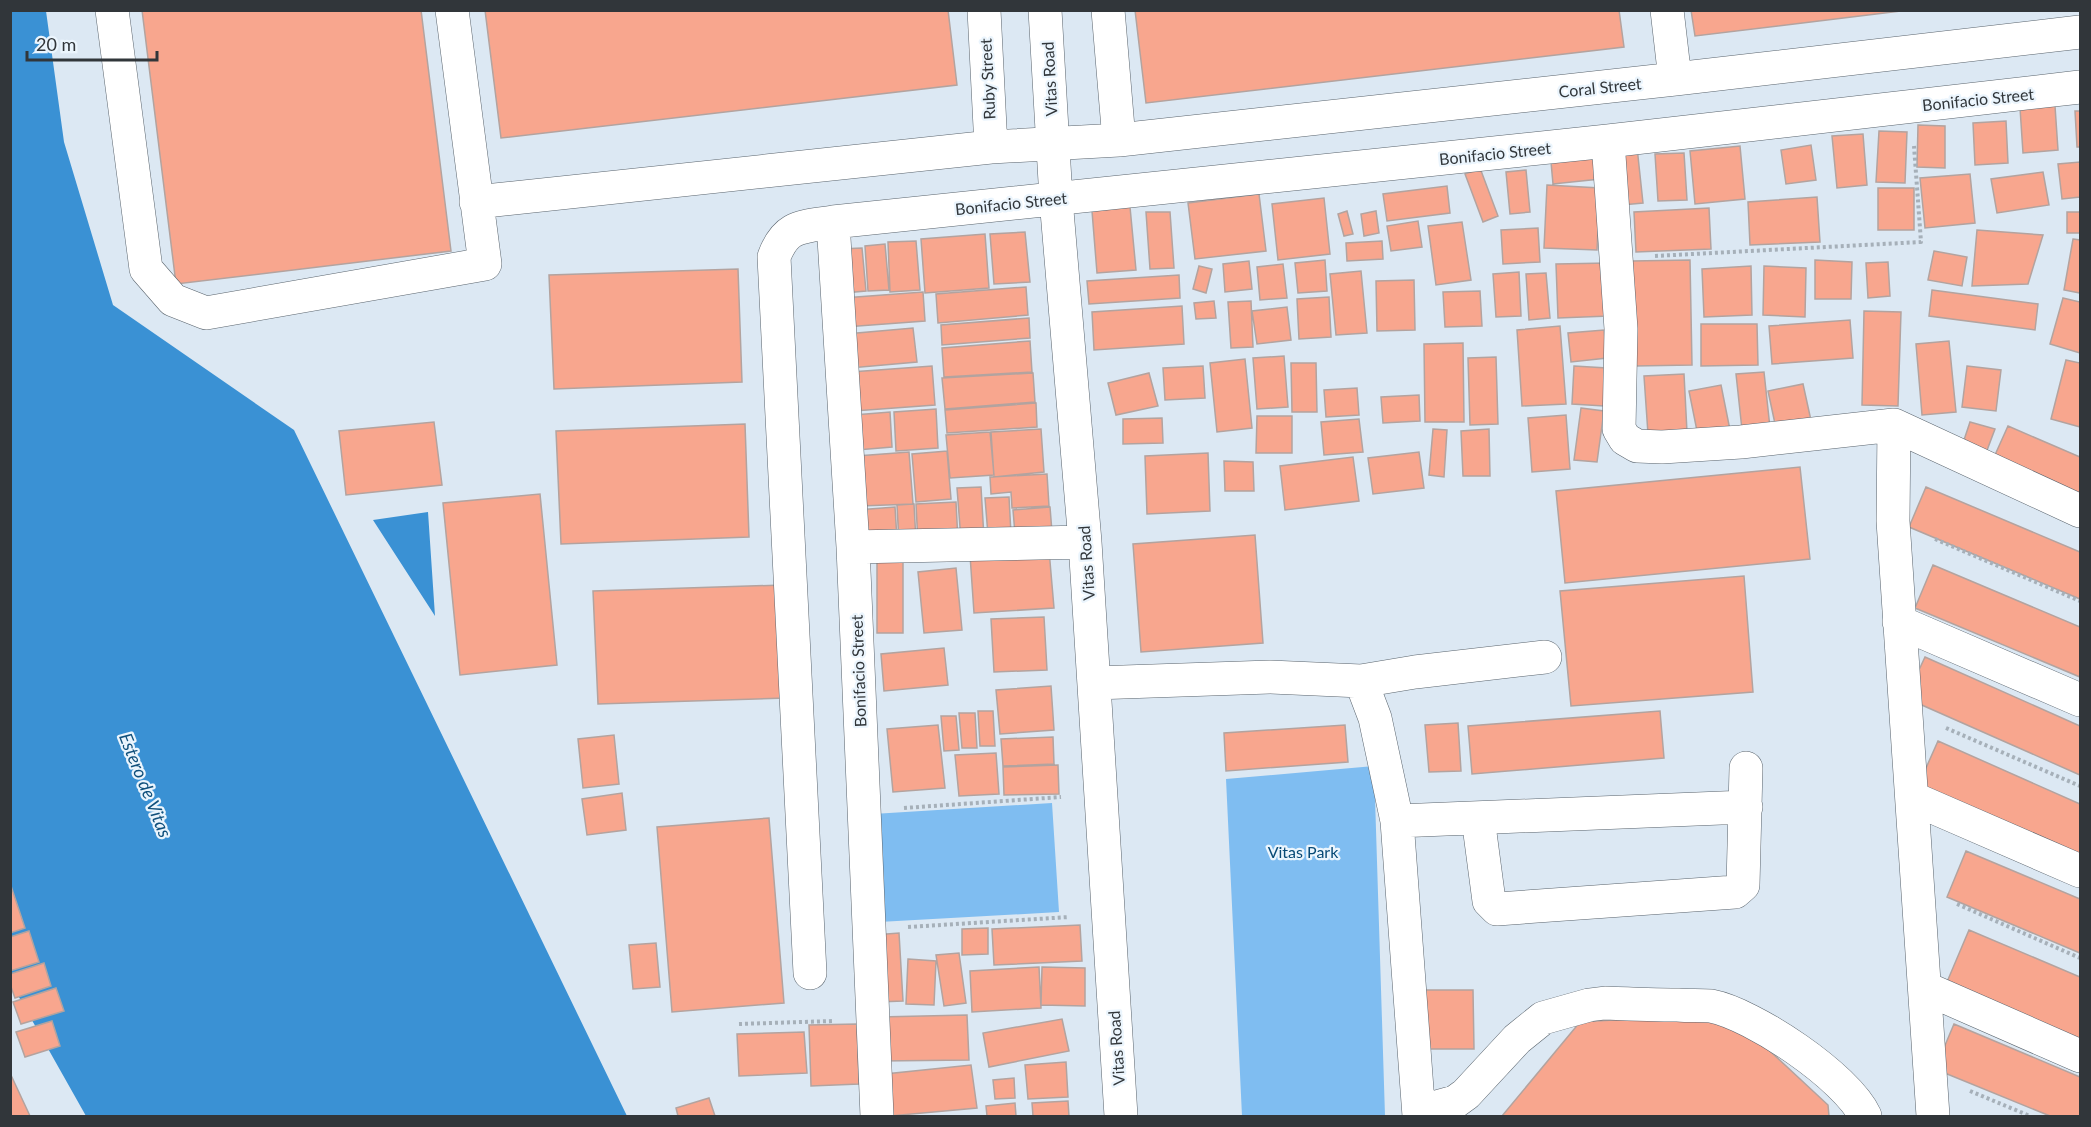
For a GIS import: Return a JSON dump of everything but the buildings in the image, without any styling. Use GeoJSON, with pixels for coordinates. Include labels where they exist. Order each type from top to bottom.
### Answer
{"type":"FeatureCollection","features":[{"type":"Feature","properties":{"kind":"street"},"geometry":{"type":"LineString","coordinates":[[112,10],[146,269],[173,300],[206,313],[485,264],[452,10]]}},
{"type":"Feature","properties":{"kind":"street","name":"Ruby Street"},"geometry":{"type":"LineString","coordinates":[[984,10],[991,147]]}},
{"type":"Feature","properties":{"kind":"street","name":"Vitas Road"},"geometry":{"type":"LineString","coordinates":[[1045,10],[1056,199],[1085,542],[1121,1116]]}},
{"type":"Feature","properties":{"kind":"street"},"geometry":{"type":"LineString","coordinates":[[1108,10],[1119,140]]}},
{"type":"Feature","properties":{"kind":"street"},"geometry":{"type":"LineString","coordinates":[[1667,10],[1675,79]]}},
{"type":"Feature","properties":{"kind":"street","name":"Coral Street"},"geometry":{"type":"LineString","coordinates":[[476,202],[991,147],[1119,140],[2080,32]]}},
{"type":"Feature","properties":{"kind":"street","name":"Bonifacio Street"},"geometry":{"type":"LineString","coordinates":[[877,1116],[853,547],[833,222],[1608,141],[2080,87]]}},
{"type":"Feature","properties":{"kind":"street"},"geometry":{"type":"LineString","coordinates":[[1608,141],[1621,328],[1619,429],[1629,442],[1636,446],[1648,447],[1741,442],[1894,425],[2080,511]]}},
{"type":"Feature","properties":{"kind":"street"},"geometry":{"type":"LineString","coordinates":[[810,973],[774,257],[780,240],[796,228],[833,222]]}},
{"type":"Feature","properties":{"kind":"street"},"geometry":{"type":"LineString","coordinates":[[1894,425],[1893,521],[1933,1116]]}},
{"type":"Feature","properties":{"kind":"street"},"geometry":{"type":"LineString","coordinates":[[853,547],[1085,542]]}},
{"type":"Feature","properties":{"kind":"street"},"geometry":{"type":"LineString","coordinates":[[1899,622],[2080,700]]}},
{"type":"Feature","properties":{"kind":"street"},"geometry":{"type":"LineString","coordinates":[[1094,683],[1270,677],[1361,681],[1415,672],[1545,657]]}},
{"type":"Feature","properties":{"kind":"street"},"geometry":{"type":"LineString","coordinates":[[1361,681],[1375,718],[1396,820],[1419,1114],[1461,1098],[1517,1039],[1543,1018],[1589,1005],[1605,1003],[1710,1006],[1738,1016],[1769,1032],[1832,1077],[1861,1108],[1865,1116]]}},
{"type":"Feature","properties":{"kind":"street"},"geometry":{"type":"LineString","coordinates":[[1478,818],[1489,901],[1497,909],[1735,892],[1743,885],[1746,768]]}},
{"type":"Feature","properties":{"kind":"street"},"geometry":{"type":"LineString","coordinates":[[1912,798],[2080,872]]}},
{"type":"Feature","properties":{"kind":"street"},"geometry":{"type":"LineString","coordinates":[[1396,820],[1746,807]]}},
{"type":"Feature","properties":{"kind":"street"},"geometry":{"type":"LineString","coordinates":[[1925,988],[2080,1056]]}},
{"type":"Feature","properties":{"kind":"path"},"geometry":{"type":"LineString","coordinates":[[1616,258],[1921,242],[1911,107]]}},
{"type":"Feature","properties":{"kind":"path"},"geometry":{"type":"LineString","coordinates":[[1893,521],[2080,601]]}},
{"type":"Feature","properties":{"kind":"path"},"geometry":{"type":"LineString","coordinates":[[1906,711],[2080,786]]}},
{"type":"Feature","properties":{"kind":"path"},"geometry":{"type":"LineString","coordinates":[[864,810],[1101,795]]}},
{"type":"Feature","properties":{"kind":"path"},"geometry":{"type":"LineString","coordinates":[[1918,887],[2080,958]]}},
{"type":"Feature","properties":{"kind":"path"},"geometry":{"type":"LineString","coordinates":[[869,930],[1108,915]]}},
{"type":"Feature","properties":{"kind":"path"},"geometry":{"type":"LineString","coordinates":[[739,1024],[873,1020]]}},
{"type":"Feature","properties":{"kind":"path"},"geometry":{"type":"LineString","coordinates":[[1931,1074],[2030,1116]]}},
{"type":"Feature","properties":{"kind":"green space","name":"Vitas Park"},"geometry":{"type":"Polygon","coordinates":[[[1374,766],[1385,1116],[1242,1116],[1226,779],[1374,766]]]}},
{"type":"Feature","properties":{"kind":"green space"},"geometry":{"type":"Polygon","coordinates":[[[1052,803],[1059,912],[879,922],[873,814],[1052,803]]]}},
{"type":"Feature","properties":{"kind":"water","name":"Estero de Vitas"},"geometry":{"type":"Polygon","coordinates":[[[10,11],[46,11],[64,142],[113,305],[294,430],[627,1116],[86,1116],[11,983],[10,11]]]}},
{"type":"Feature","properties":{"kind":"water"},"geometry":{"type":"Polygon","coordinates":[[[428,512],[435,616],[373,520],[428,512]]]}}]}
